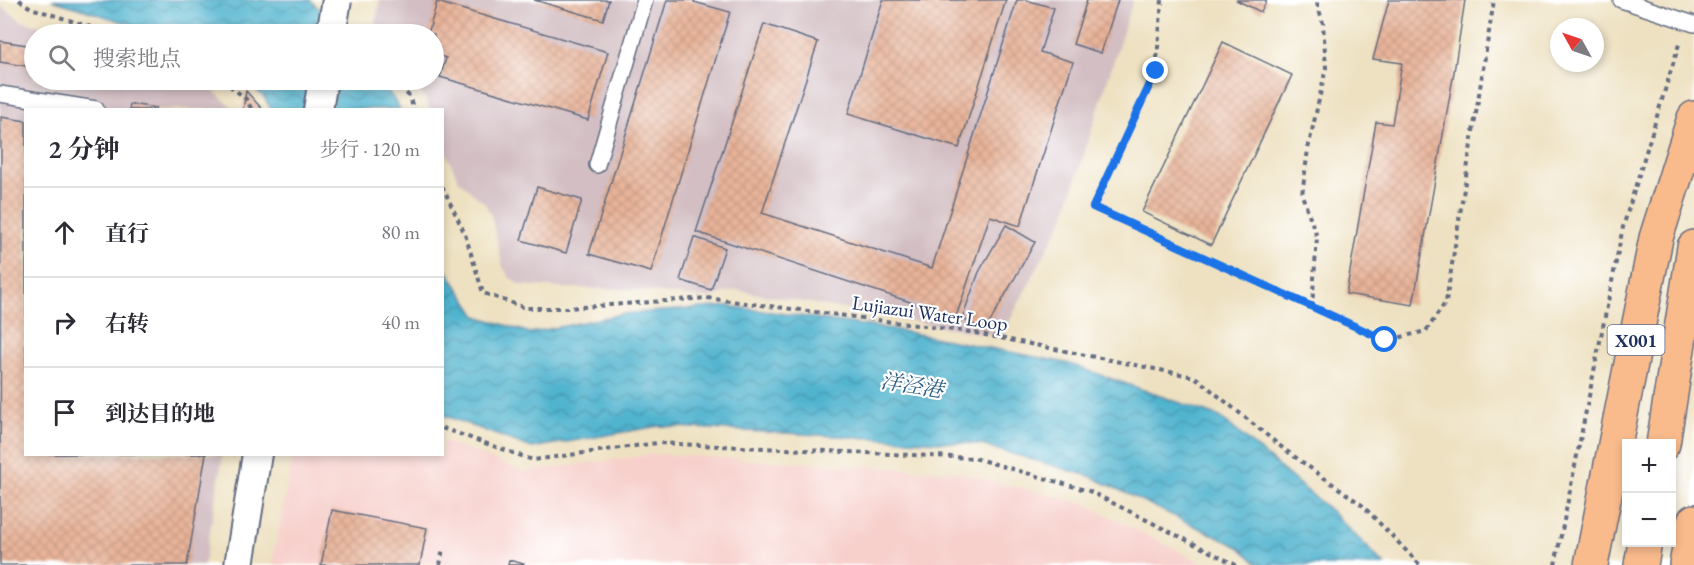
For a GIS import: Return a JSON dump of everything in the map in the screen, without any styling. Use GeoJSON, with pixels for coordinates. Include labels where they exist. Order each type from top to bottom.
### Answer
{"type":"FeatureCollection","features":[{"type":"Feature","properties":{"kind":"main road","name":"X001"},"geometry":{"type":"LineString","coordinates":[[1591,565],[1656,238],[1694,118]]}},
{"type":"Feature","properties":{"kind":"main road","name":"X001"},"geometry":{"type":"LineString","coordinates":[[1663,439],[1694,247]]}},
{"type":"Feature","properties":{"kind":"main road"},"geometry":{"type":"LineString","coordinates":[[1686,565],[1694,521]]}},
{"type":"Feature","properties":{"kind":"main road"},"geometry":{"type":"LineString","coordinates":[[1641,565],[1644,547]]}},
{"type":"Feature","properties":{"kind":"street"},"geometry":{"type":"LineString","coordinates":[[333,24],[337,0]]}},
{"type":"Feature","properties":{"kind":"street"},"geometry":{"type":"LineString","coordinates":[[318,108],[321,90]]}},
{"type":"Feature","properties":{"kind":"street"},"geometry":{"type":"LineString","coordinates":[[239,565],[257,456]]}},
{"type":"Feature","properties":{"kind":"lane"},"geometry":{"type":"LineString","coordinates":[[597,165],[645,0]]}},
{"type":"Feature","properties":{"kind":"lane"},"geometry":{"type":"LineString","coordinates":[[1621,0],[1694,24]]}},
{"type":"Feature","properties":{"kind":"lane"},"geometry":{"type":"LineString","coordinates":[[0,94],[90,108]]}},
{"type":"Feature","properties":{"kind":"path"},"geometry":{"type":"LineString","coordinates":[[19,0],[31,8],[81,24]]}},
{"type":"Feature","properties":{"kind":"path"},"geometry":{"type":"LineString","coordinates":[[1162,0],[1156,71],[1093,207],[1385,340],[1426,331],[1446,302],[1494,0]]}},
{"type":"Feature","properties":{"kind":"path"},"geometry":{"type":"LineString","coordinates":[[1312,307],[1317,237],[1302,195],[1308,149],[1326,68],[1323,23],[1316,0]]}},
{"type":"Feature","properties":{"kind":"path"},"geometry":{"type":"LineString","coordinates":[[235,90],[246,99],[251,108]]}},
{"type":"Feature","properties":{"kind":"path"},"geometry":{"type":"LineString","coordinates":[[403,90],[409,96],[413,108]]}},
{"type":"Feature","properties":{"kind":"path","name":"Lujiazui Water Loop"},"geometry":{"type":"LineString","coordinates":[[444,190],[465,234],[483,293],[526,308],[568,308],[707,298],[970,332],[1195,378],[1284,448],[1362,505],[1420,565]]}},
{"type":"Feature","properties":{"kind":"path"},"geometry":{"type":"LineString","coordinates":[[444,429],[533,460],[657,442],[974,458],[1089,491],[1236,565]]}},
{"type":"Feature","properties":{"kind":"path"},"geometry":{"type":"LineString","coordinates":[[440,565],[443,548]]}},
{"type":"Feature","properties":{"kind":"shaded area"},"geometry":{"type":"Polygon","coordinates":[[[380,0],[1133,0],[1064,217],[1001,337],[736,290],[707,298],[624,289],[521,285],[510,278],[503,267],[491,215],[485,203],[458,179],[449,159],[444,146],[444,108],[429,108],[420,90],[444,90],[444,24],[375,24],[380,0]]]}},
{"type":"Feature","properties":{"kind":"shaded area"},"geometry":{"type":"Polygon","coordinates":[[[0,5],[22,21],[32,24],[24,24],[24,90],[212,90],[232,108],[24,108],[24,456],[223,456],[204,565],[0,565],[0,5]]]}},
{"type":"Feature","properties":{"kind":"shaded area"},"geometry":{"type":"Polygon","coordinates":[[[444,441],[525,472],[656,454],[956,472],[1085,504],[1206,565],[272,565],[293,456],[444,456],[444,441]]]}},
{"type":"Feature","properties":{"kind":"water"},"geometry":{"type":"Polygon","coordinates":[[[52,0],[310,0],[335,24],[130,24],[52,0]]]}},
{"type":"Feature","properties":{"kind":"water"},"geometry":{"type":"Polygon","coordinates":[[[256,90],[388,90],[399,108],[270,108],[256,90]]]}},
{"type":"Feature","properties":{"kind":"water","name":"洋泾港"},"geometry":{"type":"Polygon","coordinates":[[[444,266],[477,316],[530,333],[622,314],[729,306],[891,329],[1067,363],[1220,417],[1331,511],[1385,565],[1259,565],[1239,547],[1092,477],[978,444],[659,426],[532,448],[444,415],[444,266]]]}},
{"type":"Feature","properties":{"kind":"building"},"geometry":{"type":"Polygon","coordinates":[[[534,0],[609,0],[603,20],[534,0]]]}},
{"type":"Feature","properties":{"kind":"building"},"geometry":{"type":"Polygon","coordinates":[[[667,0],[695,0],[694,2],[730,12],[651,272],[589,254],[667,0]]]}},
{"type":"Feature","properties":{"kind":"building"},"geometry":{"type":"Polygon","coordinates":[[[883,0],[1006,0],[959,148],[848,114],[883,0]]]}},
{"type":"Feature","properties":{"kind":"building"},"geometry":{"type":"Polygon","coordinates":[[[1017,0],[1026,0],[1054,8],[1040,52],[1073,62],[1020,226],[990,216],[956,317],[696,232],[764,24],[818,42],[762,213],[932,268],[1017,0]]]}},
{"type":"Feature","properties":{"kind":"building"},"geometry":{"type":"Polygon","coordinates":[[[1087,0],[1118,0],[1101,53],[1073,44],[1087,0]]]}},
{"type":"Feature","properties":{"kind":"building"},"geometry":{"type":"Polygon","coordinates":[[[1236,0],[1267,0],[1261,12],[1236,0]]]}},
{"type":"Feature","properties":{"kind":"building"},"geometry":{"type":"Polygon","coordinates":[[[1389,0],[1465,0],[1413,305],[1346,294],[1376,122],[1392,124],[1402,63],[1373,59],[1389,0]]]}},
{"type":"Feature","properties":{"kind":"building"},"geometry":{"type":"Polygon","coordinates":[[[437,2],[608,52],[588,120],[444,78],[446,58],[444,57],[444,24],[431,24],[437,2]]]}},
{"type":"Feature","properties":{"kind":"building"},"geometry":{"type":"Polygon","coordinates":[[[0,41],[24,45],[24,66],[0,62],[0,41]]]}},
{"type":"Feature","properties":{"kind":"building"},"geometry":{"type":"Polygon","coordinates":[[[1223,42],[1292,75],[1211,245],[1142,212],[1223,42]]]}},
{"type":"Feature","properties":{"kind":"building"},"geometry":{"type":"Polygon","coordinates":[[[246,91],[261,108],[243,108],[246,91]]]}},
{"type":"Feature","properties":{"kind":"building"},"geometry":{"type":"Polygon","coordinates":[[[130,104],[156,108],[129,108],[130,104]]]}},
{"type":"Feature","properties":{"kind":"building"},"geometry":{"type":"Polygon","coordinates":[[[1,117],[24,121],[24,456],[206,456],[187,565],[0,565],[1,117]]]}},
{"type":"Feature","properties":{"kind":"building"},"geometry":{"type":"Polygon","coordinates":[[[537,187],[582,200],[566,253],[521,240],[537,187]]]}},
{"type":"Feature","properties":{"kind":"building"},"geometry":{"type":"Polygon","coordinates":[[[1006,225],[1035,242],[985,331],[962,318],[979,272],[1006,225]]]}},
{"type":"Feature","properties":{"kind":"building"},"geometry":{"type":"Polygon","coordinates":[[[694,237],[725,248],[711,290],[680,280],[694,237]]]}},
{"type":"Feature","properties":{"kind":"building"},"geometry":{"type":"Polygon","coordinates":[[[332,510],[427,528],[420,565],[321,565],[332,510]]]}},
{"type":"Feature","properties":{"kind":"building"},"geometry":{"type":"Polygon","coordinates":[[[509,560],[524,564],[524,565],[508,565],[509,560]]]}},
{"type":"Feature","properties":{"kind":"route"},"geometry":{"type":"LineString","coordinates":[[1156,71],[1093,207],[1385,340]]}}]}
